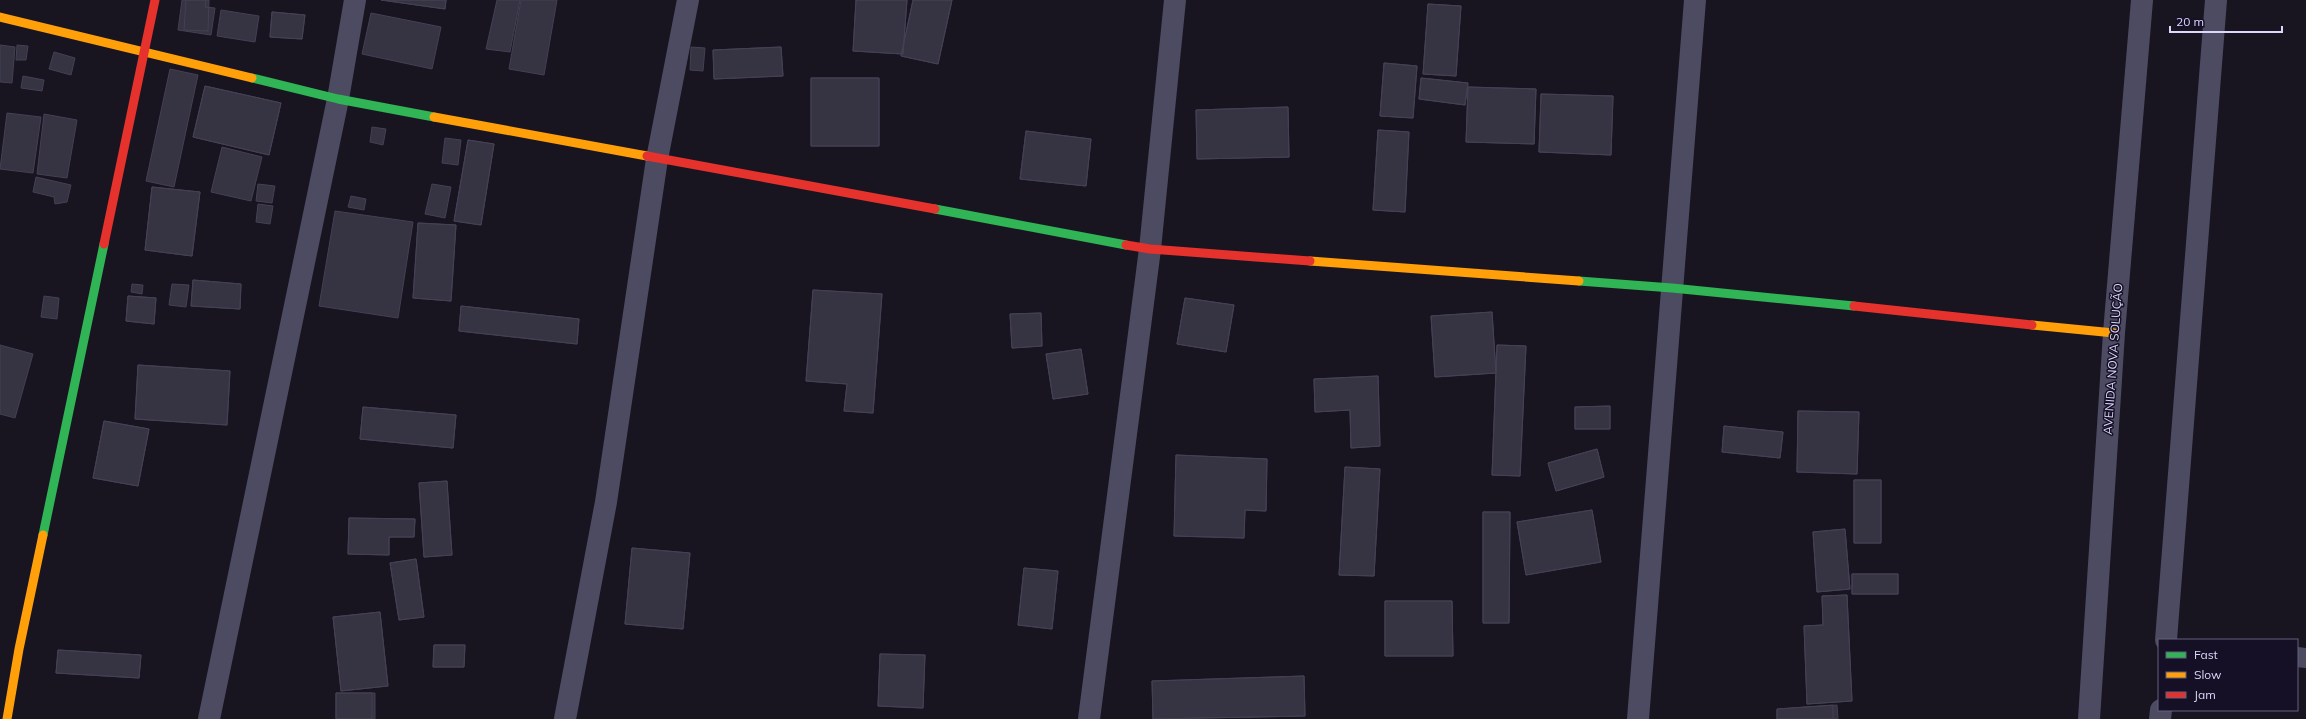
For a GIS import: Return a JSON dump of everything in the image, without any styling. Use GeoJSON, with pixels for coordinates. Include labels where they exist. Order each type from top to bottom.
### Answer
{"type":"FeatureCollection","features":[{"type":"Feature","properties":{"kind":"street"},"geometry":{"type":"LineString","coordinates":[[7,719],[19,649],[155,0]]}},
{"type":"Feature","properties":{"kind":"street"},"geometry":{"type":"LineString","coordinates":[[209,719],[338,99],[355,0]]}},
{"type":"Feature","properties":{"kind":"street"},"geometry":{"type":"LineString","coordinates":[[565,719],[606,502],[656,159],[688,0]]}},
{"type":"Feature","properties":{"kind":"street"},"geometry":{"type":"LineString","coordinates":[[1090,719],[1150,249],[1175,0]]}},
{"type":"Feature","properties":{"kind":"street"},"geometry":{"type":"LineString","coordinates":[[1638,719],[1695,0]]}},
{"type":"Feature","properties":{"kind":"street","name":"AVENIDA NOVA SOLUÇÃO"},"geometry":{"type":"LineString","coordinates":[[2088,719],[2114,333],[2142,0]]}},
{"type":"Feature","properties":{"kind":"street"},"geometry":{"type":"LineString","coordinates":[[2166,639],[2216,0]]}},
{"type":"Feature","properties":{"kind":"street"},"geometry":{"type":"LineString","coordinates":[[0,17],[338,99],[656,159],[1150,249],[1672,288],[2114,333]]}},
{"type":"Feature","properties":{"kind":"building"},"geometry":{"type":"Polygon","coordinates":[[[182,0],[206,0],[205,7],[215,8],[211,35],[178,30],[182,0]]]}},
{"type":"Feature","properties":{"kind":"building"},"geometry":{"type":"Polygon","coordinates":[[[186,0],[209,0],[208,31],[184,30],[186,0]]]}},
{"type":"Feature","properties":{"kind":"building"},"geometry":{"type":"Polygon","coordinates":[[[381,0],[446,0],[445,9],[381,0]]]}},
{"type":"Feature","properties":{"kind":"building"},"geometry":{"type":"Polygon","coordinates":[[[381,0],[446,0],[445,9],[381,0]]]}},
{"type":"Feature","properties":{"kind":"building"},"geometry":{"type":"Polygon","coordinates":[[[497,0],[520,0],[510,52],[486,49],[497,0]]]}},
{"type":"Feature","properties":{"kind":"building"},"geometry":{"type":"Polygon","coordinates":[[[521,0],[557,0],[544,75],[509,69],[521,0]]]}},
{"type":"Feature","properties":{"kind":"building"},"geometry":{"type":"Polygon","coordinates":[[[856,0],[907,0],[903,54],[853,51],[856,0]]]}},
{"type":"Feature","properties":{"kind":"building"},"geometry":{"type":"Polygon","coordinates":[[[856,0],[907,0],[903,54],[853,51],[856,0]]]}},
{"type":"Feature","properties":{"kind":"building"},"geometry":{"type":"Polygon","coordinates":[[[913,0],[952,0],[938,64],[901,56],[913,0]]]}},
{"type":"Feature","properties":{"kind":"building"},"geometry":{"type":"Polygon","coordinates":[[[913,0],[952,0],[938,64],[901,56],[913,0]]]}},
{"type":"Feature","properties":{"kind":"building"},"geometry":{"type":"Polygon","coordinates":[[[1428,4],[1461,6],[1456,76],[1423,74],[1428,4]]]}},
{"type":"Feature","properties":{"kind":"building"},"geometry":{"type":"Polygon","coordinates":[[[1428,4],[1461,6],[1456,76],[1423,74],[1428,4]]]}},
{"type":"Feature","properties":{"kind":"building"},"geometry":{"type":"Polygon","coordinates":[[[221,10],[259,16],[255,42],[217,36],[221,10]]]}},
{"type":"Feature","properties":{"kind":"building"},"geometry":{"type":"Polygon","coordinates":[[[272,12],[305,15],[302,39],[270,37],[272,12]]]}},
{"type":"Feature","properties":{"kind":"building"},"geometry":{"type":"Polygon","coordinates":[[[272,12],[305,15],[302,39],[270,37],[272,12]]]}},
{"type":"Feature","properties":{"kind":"building"},"geometry":{"type":"Polygon","coordinates":[[[371,13],[441,27],[432,69],[362,54],[371,13]]]}},
{"type":"Feature","properties":{"kind":"building"},"geometry":{"type":"Polygon","coordinates":[[[0,45],[15,47],[12,83],[0,82],[0,45]]]}},
{"type":"Feature","properties":{"kind":"building"},"geometry":{"type":"Polygon","coordinates":[[[17,45],[28,46],[26,60],[16,60],[17,45]]]}},
{"type":"Feature","properties":{"kind":"building"},"geometry":{"type":"Polygon","coordinates":[[[691,47],[705,48],[703,71],[690,70],[691,47]]]}},
{"type":"Feature","properties":{"kind":"building"},"geometry":{"type":"Polygon","coordinates":[[[781,47],[783,76],[714,79],[713,50],[781,47]]]}},
{"type":"Feature","properties":{"kind":"building"},"geometry":{"type":"Polygon","coordinates":[[[781,47],[783,76],[714,79],[713,50],[781,47]]]}},
{"type":"Feature","properties":{"kind":"building"},"geometry":{"type":"Polygon","coordinates":[[[54,52],[75,58],[71,75],[49,69],[54,52]]]}},
{"type":"Feature","properties":{"kind":"building"},"geometry":{"type":"Polygon","coordinates":[[[1384,63],[1417,66],[1413,118],[1380,116],[1384,63]]]}},
{"type":"Feature","properties":{"kind":"building"},"geometry":{"type":"Polygon","coordinates":[[[1384,63],[1417,66],[1413,118],[1380,116],[1384,63]]]}},
{"type":"Feature","properties":{"kind":"building"},"geometry":{"type":"Polygon","coordinates":[[[170,69],[198,75],[174,187],[146,181],[170,69]]]}},
{"type":"Feature","properties":{"kind":"building"},"geometry":{"type":"Polygon","coordinates":[[[23,76],[44,80],[42,91],[21,88],[23,76]]]}},
{"type":"Feature","properties":{"kind":"building"},"geometry":{"type":"Polygon","coordinates":[[[811,78],[879,78],[879,146],[811,146],[811,78]]]}},
{"type":"Feature","properties":{"kind":"building"},"geometry":{"type":"Polygon","coordinates":[[[811,78],[879,78],[879,146],[811,146],[811,78]]]}},
{"type":"Feature","properties":{"kind":"building"},"geometry":{"type":"Polygon","coordinates":[[[1421,78],[1468,83],[1465,105],[1419,99],[1421,78]]]}},
{"type":"Feature","properties":{"kind":"building"},"geometry":{"type":"Polygon","coordinates":[[[1421,78],[1468,83],[1465,105],[1419,99],[1421,78]]]}},
{"type":"Feature","properties":{"kind":"building"},"geometry":{"type":"Polygon","coordinates":[[[205,86],[281,103],[269,155],[193,137],[205,86]]]}},
{"type":"Feature","properties":{"kind":"building"},"geometry":{"type":"Polygon","coordinates":[[[205,86],[281,103],[269,155],[193,137],[205,86]]]}},
{"type":"Feature","properties":{"kind":"building"},"geometry":{"type":"Polygon","coordinates":[[[1468,87],[1536,89],[1534,144],[1466,142],[1468,87]]]}},
{"type":"Feature","properties":{"kind":"building"},"geometry":{"type":"Polygon","coordinates":[[[1468,87],[1536,89],[1534,144],[1466,142],[1468,87]]]}},
{"type":"Feature","properties":{"kind":"building"},"geometry":{"type":"Polygon","coordinates":[[[1541,94],[1613,96],[1611,155],[1539,152],[1541,94]]]}},
{"type":"Feature","properties":{"kind":"building"},"geometry":{"type":"Polygon","coordinates":[[[1541,94],[1613,96],[1611,155],[1539,152],[1541,94]]]}},
{"type":"Feature","properties":{"kind":"building"},"geometry":{"type":"Polygon","coordinates":[[[1288,107],[1289,157],[1197,159],[1196,110],[1288,107]]]}},
{"type":"Feature","properties":{"kind":"building"},"geometry":{"type":"Polygon","coordinates":[[[1288,107],[1289,157],[1197,159],[1196,110],[1288,107]]]}},
{"type":"Feature","properties":{"kind":"building"},"geometry":{"type":"Polygon","coordinates":[[[7,113],[41,117],[33,173],[0,169],[7,113]]]}},
{"type":"Feature","properties":{"kind":"building"},"geometry":{"type":"Polygon","coordinates":[[[44,114],[77,120],[67,178],[37,174],[44,114]]]}},
{"type":"Feature","properties":{"kind":"building"},"geometry":{"type":"Polygon","coordinates":[[[372,127],[386,129],[383,145],[370,142],[372,127]]]}},
{"type":"Feature","properties":{"kind":"building"},"geometry":{"type":"Polygon","coordinates":[[[1378,130],[1409,132],[1405,212],[1373,210],[1378,130]]]}},
{"type":"Feature","properties":{"kind":"building"},"geometry":{"type":"Polygon","coordinates":[[[1378,130],[1409,132],[1405,212],[1373,210],[1378,130]]]}},
{"type":"Feature","properties":{"kind":"building"},"geometry":{"type":"Polygon","coordinates":[[[1026,131],[1091,139],[1086,186],[1020,179],[1026,131]]]}},
{"type":"Feature","properties":{"kind":"building"},"geometry":{"type":"Polygon","coordinates":[[[1026,131],[1091,139],[1086,186],[1020,179],[1026,131]]]}},
{"type":"Feature","properties":{"kind":"building"},"geometry":{"type":"Polygon","coordinates":[[[445,138],[461,140],[458,165],[442,163],[445,138]]]}},
{"type":"Feature","properties":{"kind":"building"},"geometry":{"type":"Polygon","coordinates":[[[468,140],[494,144],[481,225],[454,221],[468,140]]]}},
{"type":"Feature","properties":{"kind":"building"},"geometry":{"type":"Polygon","coordinates":[[[468,140],[494,144],[481,225],[454,221],[468,140]]]}},
{"type":"Feature","properties":{"kind":"building"},"geometry":{"type":"Polygon","coordinates":[[[222,147],[262,157],[251,201],[211,192],[222,147]]]}},
{"type":"Feature","properties":{"kind":"building"},"geometry":{"type":"Polygon","coordinates":[[[36,177],[71,185],[67,202],[55,204],[54,197],[33,192],[36,177]]]}},
{"type":"Feature","properties":{"kind":"building"},"geometry":{"type":"Polygon","coordinates":[[[258,184],[275,186],[272,203],[256,201],[258,184]]]}},
{"type":"Feature","properties":{"kind":"building"},"geometry":{"type":"Polygon","coordinates":[[[432,184],[451,187],[445,218],[425,214],[432,184]]]}},
{"type":"Feature","properties":{"kind":"building"},"geometry":{"type":"Polygon","coordinates":[[[152,187],[200,192],[192,256],[145,250],[152,187]]]}},
{"type":"Feature","properties":{"kind":"building"},"geometry":{"type":"Polygon","coordinates":[[[152,187],[200,192],[192,256],[145,250],[152,187]]]}},
{"type":"Feature","properties":{"kind":"building"},"geometry":{"type":"Polygon","coordinates":[[[351,196],[366,199],[364,210],[348,207],[351,196]]]}},
{"type":"Feature","properties":{"kind":"building"},"geometry":{"type":"Polygon","coordinates":[[[258,204],[273,206],[270,224],[256,222],[258,204]]]}},
{"type":"Feature","properties":{"kind":"building"},"geometry":{"type":"Polygon","coordinates":[[[335,211],[413,222],[398,318],[319,306],[335,211]]]}},
{"type":"Feature","properties":{"kind":"building"},"geometry":{"type":"Polygon","coordinates":[[[418,223],[456,225],[451,301],[413,298],[418,223]]]}},
{"type":"Feature","properties":{"kind":"building"},"geometry":{"type":"Polygon","coordinates":[[[418,223],[456,225],[451,301],[413,298],[418,223]]]}},
{"type":"Feature","properties":{"kind":"building"},"geometry":{"type":"Polygon","coordinates":[[[193,280],[241,284],[240,309],[191,306],[193,280]]]}},
{"type":"Feature","properties":{"kind":"building"},"geometry":{"type":"Polygon","coordinates":[[[193,280],[241,284],[240,309],[191,306],[193,280]]]}},
{"type":"Feature","properties":{"kind":"building"},"geometry":{"type":"Polygon","coordinates":[[[132,284],[143,285],[142,294],[131,292],[132,284]]]}},
{"type":"Feature","properties":{"kind":"building"},"geometry":{"type":"Polygon","coordinates":[[[172,284],[189,285],[186,307],[169,305],[172,284]]]}},
{"type":"Feature","properties":{"kind":"building"},"geometry":{"type":"Polygon","coordinates":[[[813,290],[882,294],[873,413],[844,411],[847,384],[806,381],[813,290]]]}},
{"type":"Feature","properties":{"kind":"building"},"geometry":{"type":"Polygon","coordinates":[[[813,290],[882,294],[873,413],[844,411],[847,384],[806,381],[813,290]]]}},
{"type":"Feature","properties":{"kind":"building"},"geometry":{"type":"Polygon","coordinates":[[[44,296],[59,298],[57,319],[41,317],[44,296]]]}},
{"type":"Feature","properties":{"kind":"building"},"geometry":{"type":"Polygon","coordinates":[[[128,296],[156,298],[154,324],[126,321],[128,296]]]}},
{"type":"Feature","properties":{"kind":"building"},"geometry":{"type":"Polygon","coordinates":[[[128,296],[156,298],[154,324],[126,321],[128,296]]]}},
{"type":"Feature","properties":{"kind":"building"},"geometry":{"type":"Polygon","coordinates":[[[1185,298],[1234,305],[1226,352],[1177,344],[1185,298]]]}},
{"type":"Feature","properties":{"kind":"building"},"geometry":{"type":"Polygon","coordinates":[[[1185,298],[1234,305],[1226,352],[1177,344],[1185,298]]]}},
{"type":"Feature","properties":{"kind":"building"},"geometry":{"type":"Polygon","coordinates":[[[461,306],[579,319],[577,344],[459,331],[461,306]]]}},
{"type":"Feature","properties":{"kind":"building"},"geometry":{"type":"Polygon","coordinates":[[[461,306],[579,319],[577,344],[459,331],[461,306]]]}},
{"type":"Feature","properties":{"kind":"building"},"geometry":{"type":"Polygon","coordinates":[[[1492,312],[1496,373],[1435,377],[1431,316],[1492,312]]]}},
{"type":"Feature","properties":{"kind":"building"},"geometry":{"type":"Polygon","coordinates":[[[1492,312],[1496,373],[1435,377],[1431,316],[1492,312]]]}},
{"type":"Feature","properties":{"kind":"building"},"geometry":{"type":"Polygon","coordinates":[[[1041,313],[1042,346],[1012,348],[1010,314],[1041,313]]]}},
{"type":"Feature","properties":{"kind":"building"},"geometry":{"type":"Polygon","coordinates":[[[1041,313],[1042,346],[1012,348],[1010,314],[1041,313]]]}},
{"type":"Feature","properties":{"kind":"building"},"geometry":{"type":"Polygon","coordinates":[[[0,345],[33,354],[15,418],[0,414],[0,345]]]}},
{"type":"Feature","properties":{"kind":"building"},"geometry":{"type":"Polygon","coordinates":[[[1497,345],[1526,346],[1520,476],[1492,475],[1497,345]]]}},
{"type":"Feature","properties":{"kind":"building"},"geometry":{"type":"Polygon","coordinates":[[[1497,345],[1526,346],[1520,476],[1492,475],[1497,345]]]}},
{"type":"Feature","properties":{"kind":"building"},"geometry":{"type":"Polygon","coordinates":[[[1081,349],[1088,394],[1053,399],[1046,354],[1081,349]]]}},
{"type":"Feature","properties":{"kind":"building"},"geometry":{"type":"Polygon","coordinates":[[[1081,349],[1088,394],[1053,399],[1046,354],[1081,349]]]}},
{"type":"Feature","properties":{"kind":"building"},"geometry":{"type":"Polygon","coordinates":[[[138,365],[230,371],[227,425],[135,419],[138,365]]]}},
{"type":"Feature","properties":{"kind":"building"},"geometry":{"type":"Polygon","coordinates":[[[138,365],[230,371],[227,425],[135,419],[138,365]]]}},
{"type":"Feature","properties":{"kind":"building"},"geometry":{"type":"Polygon","coordinates":[[[1378,376],[1380,446],[1351,448],[1350,410],[1315,412],[1314,379],[1378,376]]]}},
{"type":"Feature","properties":{"kind":"building"},"geometry":{"type":"Polygon","coordinates":[[[1378,376],[1380,446],[1351,448],[1350,410],[1315,412],[1314,379],[1378,376]]]}},
{"type":"Feature","properties":{"kind":"building"},"geometry":{"type":"Polygon","coordinates":[[[1610,406],[1610,429],[1575,429],[1575,407],[1610,406]]]}},
{"type":"Feature","properties":{"kind":"building"},"geometry":{"type":"Polygon","coordinates":[[[1610,406],[1610,429],[1575,429],[1575,407],[1610,406]]]}},
{"type":"Feature","properties":{"kind":"building"},"geometry":{"type":"Polygon","coordinates":[[[363,407],[456,415],[453,448],[360,439],[363,407]]]}},
{"type":"Feature","properties":{"kind":"building"},"geometry":{"type":"Polygon","coordinates":[[[363,407],[456,415],[453,448],[360,439],[363,407]]]}},
{"type":"Feature","properties":{"kind":"building"},"geometry":{"type":"Polygon","coordinates":[[[1798,411],[1859,412],[1857,474],[1797,472],[1798,411]]]}},
{"type":"Feature","properties":{"kind":"building"},"geometry":{"type":"Polygon","coordinates":[[[1798,411],[1859,412],[1857,474],[1797,472],[1798,411]]]}},
{"type":"Feature","properties":{"kind":"building"},"geometry":{"type":"Polygon","coordinates":[[[104,421],[149,429],[138,486],[93,478],[104,421]]]}},
{"type":"Feature","properties":{"kind":"building"},"geometry":{"type":"Polygon","coordinates":[[[104,421],[149,429],[138,486],[93,478],[104,421]]]}},
{"type":"Feature","properties":{"kind":"building"},"geometry":{"type":"Polygon","coordinates":[[[1724,426],[1783,432],[1780,458],[1722,452],[1724,426]]]}},
{"type":"Feature","properties":{"kind":"building"},"geometry":{"type":"Polygon","coordinates":[[[1724,426],[1783,432],[1780,458],[1722,452],[1724,426]]]}},
{"type":"Feature","properties":{"kind":"building"},"geometry":{"type":"Polygon","coordinates":[[[1597,449],[1604,477],[1556,491],[1548,463],[1597,449]]]}},
{"type":"Feature","properties":{"kind":"building"},"geometry":{"type":"Polygon","coordinates":[[[1597,449],[1604,477],[1556,491],[1548,463],[1597,449]]]}},
{"type":"Feature","properties":{"kind":"building"},"geometry":{"type":"Polygon","coordinates":[[[1176,455],[1267,459],[1266,511],[1245,510],[1244,538],[1174,536],[1176,455]]]}},
{"type":"Feature","properties":{"kind":"building"},"geometry":{"type":"Polygon","coordinates":[[[1176,455],[1267,459],[1266,511],[1245,510],[1244,538],[1174,536],[1176,455]]]}},
{"type":"Feature","properties":{"kind":"building"},"geometry":{"type":"Polygon","coordinates":[[[1345,467],[1380,469],[1374,576],[1339,575],[1345,467]]]}},
{"type":"Feature","properties":{"kind":"building"},"geometry":{"type":"Polygon","coordinates":[[[1345,467],[1380,469],[1374,576],[1339,575],[1345,467]]]}},
{"type":"Feature","properties":{"kind":"building"},"geometry":{"type":"Polygon","coordinates":[[[1854,480],[1881,480],[1881,543],[1854,543],[1854,480]]]}},
{"type":"Feature","properties":{"kind":"building"},"geometry":{"type":"Polygon","coordinates":[[[1854,480],[1881,480],[1881,543],[1854,543],[1854,480]]]}},
{"type":"Feature","properties":{"kind":"building"},"geometry":{"type":"Polygon","coordinates":[[[447,481],[452,555],[424,557],[419,483],[447,481]]]}},
{"type":"Feature","properties":{"kind":"building"},"geometry":{"type":"Polygon","coordinates":[[[447,481],[452,555],[424,557],[419,483],[447,481]]]}},
{"type":"Feature","properties":{"kind":"building"},"geometry":{"type":"Polygon","coordinates":[[[1592,510],[1601,562],[1526,575],[1517,522],[1592,510]]]}},
{"type":"Feature","properties":{"kind":"building"},"geometry":{"type":"Polygon","coordinates":[[[1592,510],[1601,562],[1526,575],[1517,522],[1592,510]]]}},
{"type":"Feature","properties":{"kind":"building"},"geometry":{"type":"Polygon","coordinates":[[[1483,512],[1510,512],[1509,623],[1483,623],[1483,512]]]}},
{"type":"Feature","properties":{"kind":"building"},"geometry":{"type":"Polygon","coordinates":[[[1483,512],[1510,512],[1509,623],[1483,623],[1483,512]]]}},
{"type":"Feature","properties":{"kind":"building"},"geometry":{"type":"Polygon","coordinates":[[[349,518],[415,519],[414,537],[389,537],[389,555],[348,554],[349,518]]]}},
{"type":"Feature","properties":{"kind":"building"},"geometry":{"type":"Polygon","coordinates":[[[349,518],[415,519],[414,537],[389,537],[389,555],[348,554],[349,518]]]}},
{"type":"Feature","properties":{"kind":"building"},"geometry":{"type":"Polygon","coordinates":[[[1845,529],[1850,589],[1817,592],[1813,532],[1845,529]]]}},
{"type":"Feature","properties":{"kind":"building"},"geometry":{"type":"Polygon","coordinates":[[[1845,529],[1850,589],[1817,592],[1813,532],[1845,529]]]}},
{"type":"Feature","properties":{"kind":"building"},"geometry":{"type":"Polygon","coordinates":[[[632,548],[690,553],[683,629],[625,624],[632,548]]]}},
{"type":"Feature","properties":{"kind":"building"},"geometry":{"type":"Polygon","coordinates":[[[632,548],[690,553],[683,629],[625,624],[632,548]]]}},
{"type":"Feature","properties":{"kind":"building"},"geometry":{"type":"Polygon","coordinates":[[[416,559],[424,617],[399,620],[390,563],[416,559]]]}},
{"type":"Feature","properties":{"kind":"building"},"geometry":{"type":"Polygon","coordinates":[[[416,559],[424,617],[399,620],[390,563],[416,559]]]}},
{"type":"Feature","properties":{"kind":"building"},"geometry":{"type":"Polygon","coordinates":[[[1024,568],[1058,571],[1052,629],[1018,625],[1024,568]]]}},
{"type":"Feature","properties":{"kind":"building"},"geometry":{"type":"Polygon","coordinates":[[[1024,568],[1058,571],[1052,629],[1018,625],[1024,568]]]}},
{"type":"Feature","properties":{"kind":"building"},"geometry":{"type":"Polygon","coordinates":[[[1852,574],[1898,574],[1898,594],[1852,594],[1852,574]]]}},
{"type":"Feature","properties":{"kind":"building"},"geometry":{"type":"Polygon","coordinates":[[[1852,574],[1898,574],[1898,594],[1852,594],[1852,574]]]}},
{"type":"Feature","properties":{"kind":"building"},"geometry":{"type":"Polygon","coordinates":[[[1847,595],[1852,701],[1807,704],[1804,626],[1823,625],[1822,596],[1847,595]]]}},
{"type":"Feature","properties":{"kind":"building"},"geometry":{"type":"Polygon","coordinates":[[[1847,595],[1852,701],[1807,704],[1804,626],[1823,625],[1822,596],[1847,595]]]}},
{"type":"Feature","properties":{"kind":"building"},"geometry":{"type":"Polygon","coordinates":[[[1385,601],[1452,601],[1453,656],[1385,656],[1385,601]]]}},
{"type":"Feature","properties":{"kind":"building"},"geometry":{"type":"Polygon","coordinates":[[[1385,601],[1452,601],[1453,656],[1385,656],[1385,601]]]}},
{"type":"Feature","properties":{"kind":"building"},"geometry":{"type":"Polygon","coordinates":[[[380,612],[388,686],[341,691],[333,617],[380,612]]]}},
{"type":"Feature","properties":{"kind":"building"},"geometry":{"type":"Polygon","coordinates":[[[380,612],[388,686],[341,691],[333,617],[380,612]]]}},
{"type":"Feature","properties":{"kind":"building"},"geometry":{"type":"Polygon","coordinates":[[[434,645],[465,645],[464,667],[433,667],[434,645]]]}},
{"type":"Feature","properties":{"kind":"building"},"geometry":{"type":"Polygon","coordinates":[[[434,645],[465,645],[464,667],[433,667],[434,645]]]}},
{"type":"Feature","properties":{"kind":"building"},"geometry":{"type":"Polygon","coordinates":[[[58,650],[141,655],[139,678],[56,673],[58,650]]]}},
{"type":"Feature","properties":{"kind":"building"},"geometry":{"type":"Polygon","coordinates":[[[58,650],[141,655],[139,678],[56,673],[58,650]]]}},
{"type":"Feature","properties":{"kind":"building"},"geometry":{"type":"Polygon","coordinates":[[[880,654],[925,655],[923,708],[878,706],[880,654]]]}},
{"type":"Feature","properties":{"kind":"building"},"geometry":{"type":"Polygon","coordinates":[[[880,654],[925,655],[923,708],[878,706],[880,654]]]}},
{"type":"Feature","properties":{"kind":"building"},"geometry":{"type":"Polygon","coordinates":[[[1304,676],[1305,716],[1153,719],[1152,681],[1304,676]]]}},
{"type":"Feature","properties":{"kind":"building"},"geometry":{"type":"Polygon","coordinates":[[[1304,676],[1305,716],[1153,719],[1152,681],[1304,676]]]}},
{"type":"Feature","properties":{"kind":"building"},"geometry":{"type":"Polygon","coordinates":[[[336,693],[372,693],[372,719],[336,719],[336,693]]]}},
{"type":"Feature","properties":{"kind":"building"},"geometry":{"type":"Polygon","coordinates":[[[336,693],[375,693],[375,719],[336,719],[336,693]]]}},
{"type":"Feature","properties":{"kind":"building"},"geometry":{"type":"Polygon","coordinates":[[[1833,705],[1833,719],[1777,719],[1777,709],[1833,705]]]}},
{"type":"Feature","properties":{"kind":"building"},"geometry":{"type":"Polygon","coordinates":[[[1837,705],[1838,719],[1777,719],[1777,709],[1837,705]]]}},
{"type":"Feature","properties":{"kind":"traffic: fast"},"geometry":{"type":"LineString","coordinates":[[252,78],[338,99],[434,117]]}},
{"type":"Feature","properties":{"kind":"traffic: fast"},"geometry":{"type":"LineString","coordinates":[[935,209],[1126,245]]}},
{"type":"Feature","properties":{"kind":"traffic: fast"},"geometry":{"type":"LineString","coordinates":[[43,535],[104,244]]}},
{"type":"Feature","properties":{"kind":"traffic: fast"},"geometry":{"type":"LineString","coordinates":[[1579,281],[1672,288],[1854,306]]}},
{"type":"Feature","properties":{"kind":"traffic: slow"},"geometry":{"type":"LineString","coordinates":[[0,17],[252,78]]}},
{"type":"Feature","properties":{"kind":"traffic: slow"},"geometry":{"type":"LineString","coordinates":[[434,117],[647,156]]}},
{"type":"Feature","properties":{"kind":"traffic: slow"},"geometry":{"type":"LineString","coordinates":[[1310,261],[1579,281]]}},
{"type":"Feature","properties":{"kind":"traffic: slow"},"geometry":{"type":"LineString","coordinates":[[2032,325],[2114,333]]}},
{"type":"Feature","properties":{"kind":"traffic: slow"},"geometry":{"type":"LineString","coordinates":[[7,719],[19,649],[43,535]]}},
{"type":"Feature","properties":{"kind":"traffic: jam"},"geometry":{"type":"LineString","coordinates":[[104,244],[155,0]]}},
{"type":"Feature","properties":{"kind":"traffic: jam"},"geometry":{"type":"LineString","coordinates":[[647,156],[935,209]]}},
{"type":"Feature","properties":{"kind":"traffic: jam"},"geometry":{"type":"LineString","coordinates":[[1126,245],[1150,249],[1310,261]]}},
{"type":"Feature","properties":{"kind":"traffic: jam"},"geometry":{"type":"LineString","coordinates":[[1854,306],[2032,325]]}}]}
